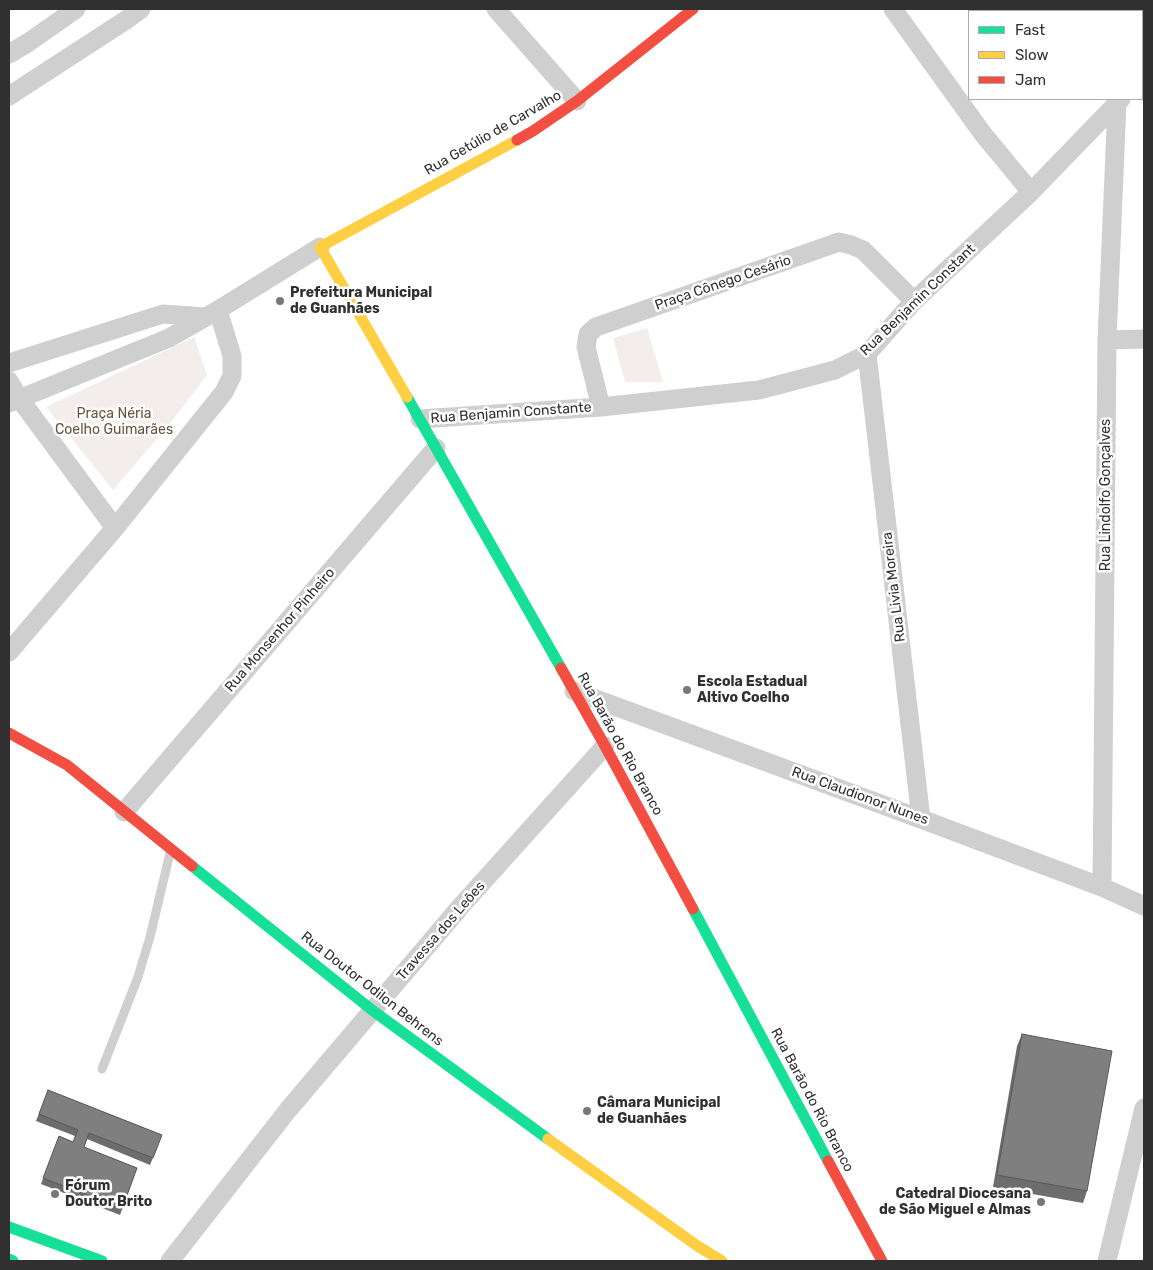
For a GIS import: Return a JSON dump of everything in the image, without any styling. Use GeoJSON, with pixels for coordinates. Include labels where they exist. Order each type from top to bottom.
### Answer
{"type":"FeatureCollection","features":[{"type":"Feature","properties":{"kind":"street"},"geometry":{"type":"LineString","coordinates":[[9,54],[76,9]]}},
{"type":"Feature","properties":{"kind":"street"},"geometry":{"type":"LineString","coordinates":[[496,9],[577,101]]}},
{"type":"Feature","properties":{"kind":"street","name":"Rua Getúlio de Carvalho"},"geometry":{"type":"LineString","coordinates":[[320,247],[532,131],[577,101],[693,9]]}},
{"type":"Feature","properties":{"kind":"street"},"geometry":{"type":"LineString","coordinates":[[892,9],[983,134],[1031,192]]}},
{"type":"Feature","properties":{"kind":"street"},"geometry":{"type":"LineString","coordinates":[[9,96],[128,12]]}},
{"type":"Feature","properties":{"kind":"street","name":"Rua Benjamin Constant"},"geometry":{"type":"LineString","coordinates":[[601,407],[759,390],[835,370],[867,354],[914,301],[1031,192],[1119,101]]}},
{"type":"Feature","properties":{"kind":"street","name":"Rua Lindolfo Gonçalves"},"geometry":{"type":"LineString","coordinates":[[1102,887],[1107,340],[1119,101]]}},
{"type":"Feature","properties":{"kind":"street","name":"Praça Cônego Cesário"},"geometry":{"type":"LineString","coordinates":[[601,407],[586,347],[588,334],[596,327],[839,242],[863,250],[914,301]]}},
{"type":"Feature","properties":{"kind":"street"},"geometry":{"type":"LineString","coordinates":[[14,400],[169,338],[320,247]]}},
{"type":"Feature","properties":{"kind":"street","name":"Rua Barão do Rio Branco"},"geometry":{"type":"LineString","coordinates":[[320,247],[420,419],[605,746],[882,1261]]}},
{"type":"Feature","properties":{"kind":"street"},"geometry":{"type":"LineString","coordinates":[[9,363],[163,314],[212,313]]}},
{"type":"Feature","properties":{"kind":"street"},"geometry":{"type":"LineString","coordinates":[[9,652],[115,528],[224,392],[232,376],[232,356],[212,313]]}},
{"type":"Feature","properties":{"kind":"street"},"geometry":{"type":"LineString","coordinates":[[1107,340],[1144,339]]}},
{"type":"Feature","properties":{"kind":"street","name":"Rua Livia Moreira"},"geometry":{"type":"LineString","coordinates":[[867,354],[921,819]]}},
{"type":"Feature","properties":{"kind":"street"},"geometry":{"type":"LineString","coordinates":[[9,381],[14,400],[115,528]]}},
{"type":"Feature","properties":{"kind":"street","name":"Rua Benjamin Constante"},"geometry":{"type":"LineString","coordinates":[[420,419],[601,407]]}},
{"type":"Feature","properties":{"kind":"street","name":"Rua Monsenhor Pinheiro"},"geometry":{"type":"LineString","coordinates":[[124,812],[436,448]]}},
{"type":"Feature","properties":{"kind":"street","name":"Rua Claudionor Nunes"},"geometry":{"type":"LineString","coordinates":[[574,691],[1102,887],[1144,906]]}},
{"type":"Feature","properties":{"kind":"street","name":"Rua Doutor Odilon Behrens"},"geometry":{"type":"LineString","coordinates":[[9,733],[66,765],[372,1010],[550,1141],[696,1245],[722,1261]]}},
{"type":"Feature","properties":{"kind":"street","name":"Travessa dos Leões"},"geometry":{"type":"LineString","coordinates":[[170,1261],[288,1110],[372,1010],[461,906],[605,746]]}},
{"type":"Feature","properties":{"kind":"street"},"geometry":{"type":"LineString","coordinates":[[1107,1261],[1144,1108]]}},
{"type":"Feature","properties":{"kind":"street"},"geometry":{"type":"LineString","coordinates":[[9,1227],[102,1261]]}},
{"type":"Feature","properties":{"kind":"street"},"geometry":{"type":"LineString","coordinates":[[9,1260],[13,1261]]}},
{"type":"Feature","properties":{"kind":"lane"},"geometry":{"type":"LineString","coordinates":[[102,1069],[140,969],[150,937],[171,849]]}},
{"type":"Feature","properties":{"kind":"green space"},"geometry":{"type":"Polygon","coordinates":[[[647,328],[663,382],[625,382],[613,338],[647,328]]]}},
{"type":"Feature","properties":{"kind":"green space","name":"Praça Néria Coelho Guimarães"},"geometry":{"type":"Polygon","coordinates":[[[194,337],[207,375],[169,425],[113,490],[46,407],[194,337]]]}},
{"type":"Feature","properties":{"kind":"building"},"geometry":{"type":"Polygon","coordinates":[[[1022,1034],[1112,1051],[1087,1191],[997,1175],[1022,1034]]]}},
{"type":"Feature","properties":{"kind":"building"},"geometry":{"type":"Polygon","coordinates":[[[48,1090],[162,1135],[153,1158],[89,1133],[84,1147],[137,1168],[122,1209],[43,1178],[59,1136],[73,1142],[78,1130],[39,1114],[48,1090]]]}},
{"type":"Feature","properties":{"kind":"traffic: fast"},"geometry":{"type":"LineString","coordinates":[[407,397],[561,668]]}},
{"type":"Feature","properties":{"kind":"traffic: fast"},"geometry":{"type":"LineString","coordinates":[[192,866],[372,1010],[548,1139]]}},
{"type":"Feature","properties":{"kind":"traffic: fast"},"geometry":{"type":"LineString","coordinates":[[693,909],[828,1161]]}},
{"type":"Feature","properties":{"kind":"traffic: fast"},"geometry":{"type":"LineString","coordinates":[[9,1227],[102,1261]]}},
{"type":"Feature","properties":{"kind":"traffic: fast"},"geometry":{"type":"LineString","coordinates":[[9,1259],[13,1261]]}},
{"type":"Feature","properties":{"kind":"traffic: slow"},"geometry":{"type":"LineString","coordinates":[[407,397],[320,247],[517,140]]}},
{"type":"Feature","properties":{"kind":"traffic: slow"},"geometry":{"type":"LineString","coordinates":[[548,1139],[696,1245],[722,1261]]}},
{"type":"Feature","properties":{"kind":"traffic: jam"},"geometry":{"type":"LineString","coordinates":[[517,140],[577,101],[693,9]]}},
{"type":"Feature","properties":{"kind":"traffic: jam"},"geometry":{"type":"LineString","coordinates":[[561,668],[693,909]]}},
{"type":"Feature","properties":{"kind":"traffic: jam"},"geometry":{"type":"LineString","coordinates":[[9,733],[67,765],[192,866]]}},
{"type":"Feature","properties":{"kind":"traffic: jam"},"geometry":{"type":"LineString","coordinates":[[828,1161],[882,1261]]}},
{"type":"Feature","properties":{"kind":"place","name":"Prefeitura Municipal de Guanhães"},"geometry":{"type":"Point","coordinates":[280,301]}},
{"type":"Feature","properties":{"kind":"place","name":"Escola Estadual Altivo Coelho"},"geometry":{"type":"Point","coordinates":[687,690]}},
{"type":"Feature","properties":{"kind":"place","name":"Câmara Municipal de Guanhães"},"geometry":{"type":"Point","coordinates":[587,1111]}},
{"type":"Feature","properties":{"kind":"place","name":"Fórum Doutor Brito"},"geometry":{"type":"Point","coordinates":[55,1194]}},
{"type":"Feature","properties":{"kind":"place","name":"Catedral Diocesana de São Miguel e Almas"},"geometry":{"type":"Point","coordinates":[1041,1202]}}]}
